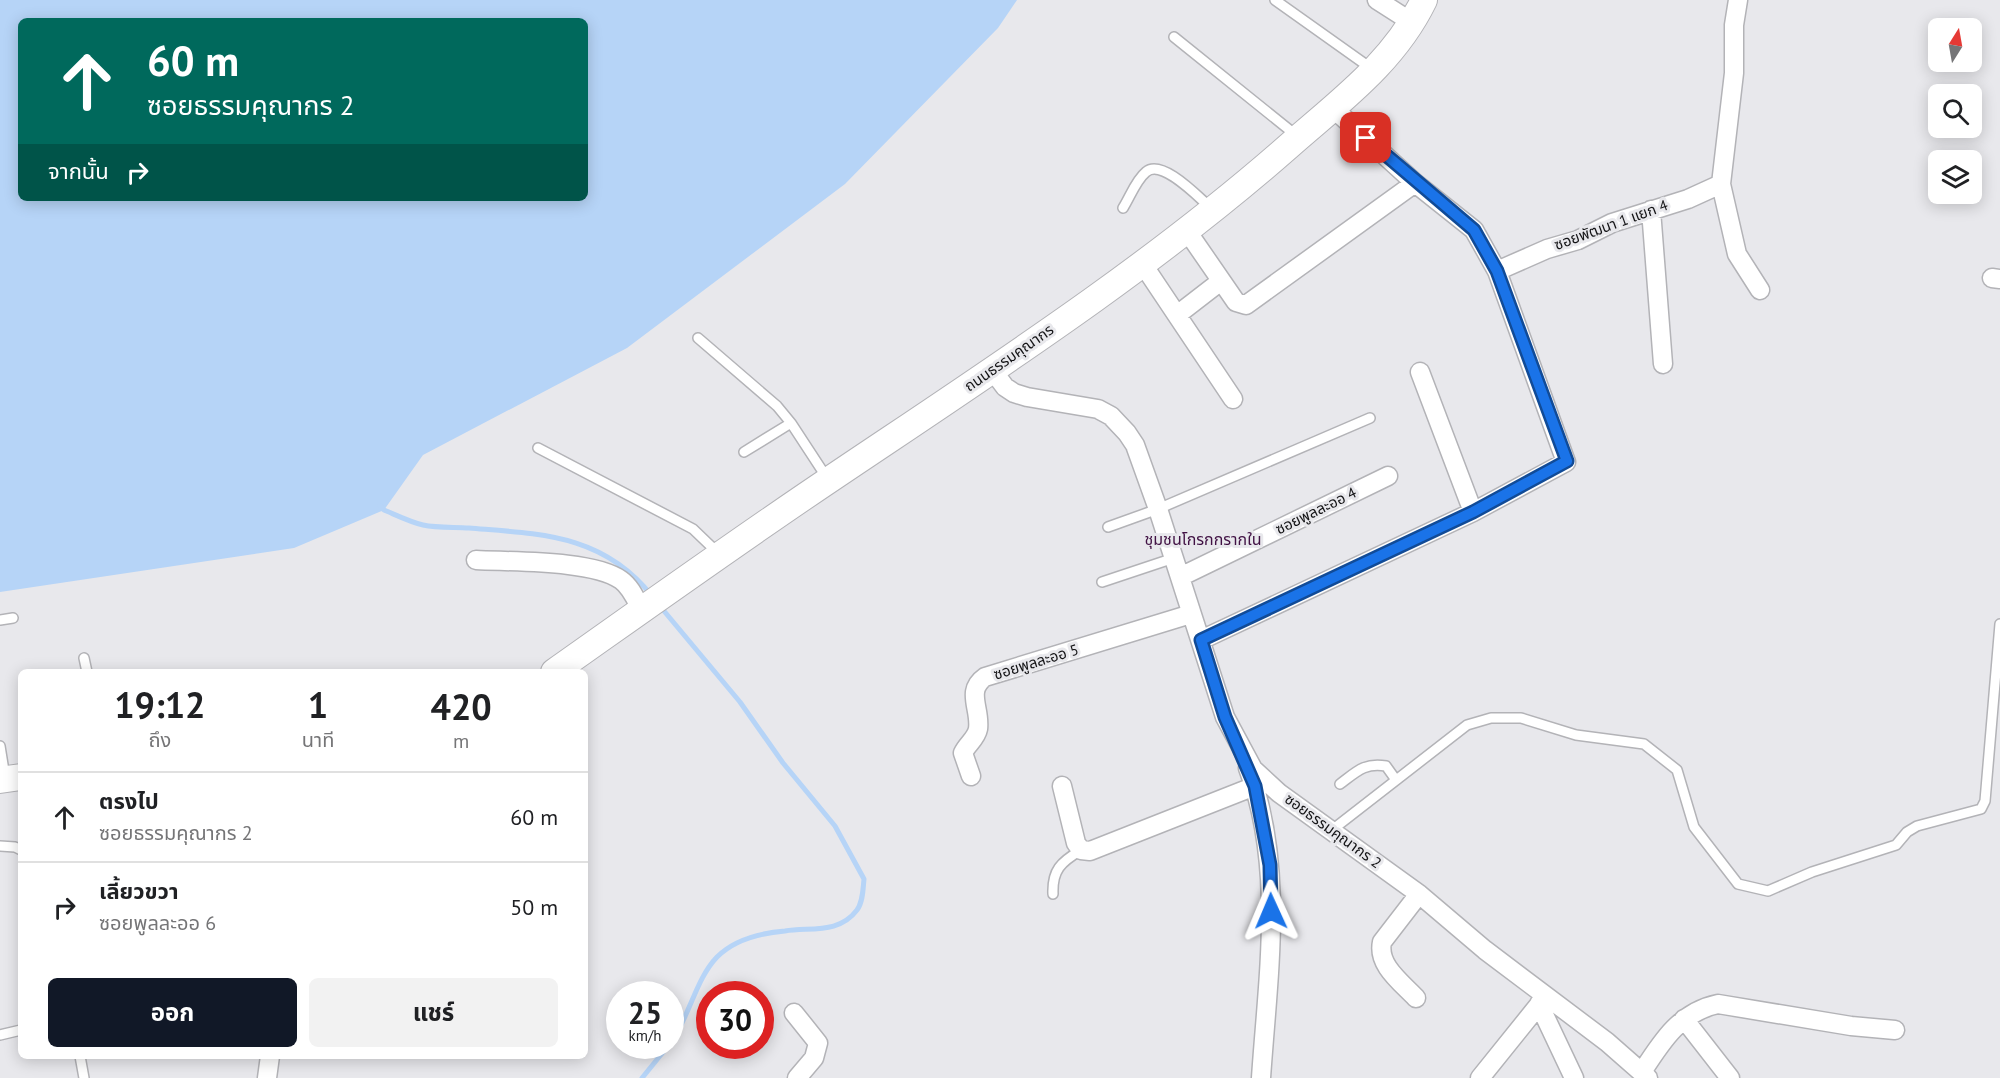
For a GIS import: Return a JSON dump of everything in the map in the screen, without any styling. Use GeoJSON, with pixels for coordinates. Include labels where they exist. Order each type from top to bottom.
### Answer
{"type":"FeatureCollection","features":[{"type":"Feature","properties":{"kind":"street"},"geometry":{"type":"LineString","coordinates":[[1377,0],[1419,11]]}},
{"type":"Feature","properties":{"kind":"street"},"geometry":{"type":"LineString","coordinates":[[1738,0],[1734,26],[1734,73],[1721,184],[1737,254],[1760,290]]}},
{"type":"Feature","properties":{"kind":"street","name":"ถนนธรรมคุณากร"},"geometry":{"type":"LineString","coordinates":[[558,669],[829,480],[993,371],[1187,231],[1334,109],[1388,57],[1419,11]]}},
{"type":"Feature","properties":{"kind":"street"},"geometry":{"type":"LineString","coordinates":[[1201,640],[1473,512],[1566,462],[1497,271],[1474,230],[1415,183],[1334,109]]}},
{"type":"Feature","properties":{"kind":"street"},"geometry":{"type":"LineString","coordinates":[[1187,231],[1236,302],[1246,304],[1415,183]]}},
{"type":"Feature","properties":{"kind":"street","name":"ซอยพัฒนา 1 แยก 4"},"geometry":{"type":"LineString","coordinates":[[1497,271],[1721,184]]}},
{"type":"Feature","properties":{"kind":"street"},"geometry":{"type":"LineString","coordinates":[[1651,210],[1664,364]]}},
{"type":"Feature","properties":{"kind":"street"},"geometry":{"type":"LineString","coordinates":[[1142,263],[1233,399]]}},
{"type":"Feature","properties":{"kind":"street"},"geometry":{"type":"LineString","coordinates":[[1177,315],[1221,281]]}},
{"type":"Feature","properties":{"kind":"street","name":"ซอยธรรมคุณากร 2"},"geometry":{"type":"LineString","coordinates":[[993,371],[1005,387],[1014,393],[1082,405],[1111,416],[1135,445],[1225,717],[1254,769],[1266,781],[1419,894],[1542,1000],[1645,1075]]}},
{"type":"Feature","properties":{"kind":"street"},"geometry":{"type":"LineString","coordinates":[[1420,372],[1473,512]]}},
{"type":"Feature","properties":{"kind":"street","name":"ซอยพูลละออ 4"},"geometry":{"type":"LineString","coordinates":[[1180,577],[1388,476]]}},
{"type":"Feature","properties":{"kind":"street"},"geometry":{"type":"LineString","coordinates":[[476,560],[586,567],[606,572],[622,581],[645,608]]}},
{"type":"Feature","properties":{"kind":"street","name":"ซอยพูลละออ 5"},"geometry":{"type":"LineString","coordinates":[[971,776],[963,753],[978,732],[974,693],[977,683],[986,677],[1191,614]]}},
{"type":"Feature","properties":{"kind":"street"},"geometry":{"type":"LineString","coordinates":[[1242,750],[1255,786],[1270,865],[1271,898],[1261,1078]]}},
{"type":"Feature","properties":{"kind":"street"},"geometry":{"type":"LineString","coordinates":[[1062,786],[1076,843],[1081,850],[1090,851],[1118,842],[1255,786]]}},
{"type":"Feature","properties":{"kind":"street"},"geometry":{"type":"LineString","coordinates":[[1416,998],[1383,962],[1381,947],[1382,942],[1419,894]]}},
{"type":"Feature","properties":{"kind":"street"},"geometry":{"type":"LineString","coordinates":[[1480,1078],[1542,1000],[1574,1078]]}},
{"type":"Feature","properties":{"kind":"street"},"geometry":{"type":"LineString","coordinates":[[1645,1075],[1663,1040],[1684,1019],[1700,1008],[1718,1004],[1851,1026],[1895,1030]]}},
{"type":"Feature","properties":{"kind":"street"},"geometry":{"type":"LineString","coordinates":[[794,1013],[818,1043],[814,1058],[797,1078]]}},
{"type":"Feature","properties":{"kind":"street"},"geometry":{"type":"LineString","coordinates":[[1684,1019],[1730,1078]]}},
{"type":"Feature","properties":{"kind":"street"},"geometry":{"type":"LineString","coordinates":[[267,1078],[270,1059]]}},
{"type":"Feature","properties":{"kind":"lane"},"geometry":{"type":"LineString","coordinates":[[1275,0],[1374,71]]}},
{"type":"Feature","properties":{"kind":"lane"},"geometry":{"type":"LineString","coordinates":[[1174,37],[1299,137]]}},
{"type":"Feature","properties":{"kind":"lane"},"geometry":{"type":"LineString","coordinates":[[1123,208],[1145,172],[1153,168],[1162,170],[1182,182],[1213,210]]}},
{"type":"Feature","properties":{"kind":"lane"},"geometry":{"type":"LineString","coordinates":[[698,338],[777,406],[829,480]]}},
{"type":"Feature","properties":{"kind":"lane"},"geometry":{"type":"LineString","coordinates":[[1108,527],[1158,509],[1370,418]]}},
{"type":"Feature","properties":{"kind":"lane"},"geometry":{"type":"LineString","coordinates":[[744,453],[791,423]]}},
{"type":"Feature","properties":{"kind":"lane"},"geometry":{"type":"LineString","coordinates":[[538,448],[693,529],[721,556]]}},
{"type":"Feature","properties":{"kind":"lane"},"geometry":{"type":"LineString","coordinates":[[1102,582],[1174,558]]}},
{"type":"Feature","properties":{"kind":"lane"},"geometry":{"type":"LineString","coordinates":[[0,620],[13,618]]}},
{"type":"Feature","properties":{"kind":"lane"},"geometry":{"type":"LineString","coordinates":[[1332,830],[1467,725],[1480,720],[1521,718],[1576,735],[1644,744],[1677,770],[1694,827],[1738,884],[1768,891],[1812,872],[1896,845],[1907,832],[1917,825],[1981,809],[1986,801],[2000,624]]}},
{"type":"Feature","properties":{"kind":"lane"},"geometry":{"type":"LineString","coordinates":[[84,658],[86,669]]}},
{"type":"Feature","properties":{"kind":"lane"},"geometry":{"type":"LineString","coordinates":[[0,746],[9,779]]}},
{"type":"Feature","properties":{"kind":"lane"},"geometry":{"type":"LineString","coordinates":[[1340,784],[1364,765],[1374,764],[1386,766],[1396,780]]}},
{"type":"Feature","properties":{"kind":"lane"},"geometry":{"type":"LineString","coordinates":[[0,846],[18,848]]}},
{"type":"Feature","properties":{"kind":"lane"},"geometry":{"type":"LineString","coordinates":[[1053,894],[1056,870],[1061,861],[1081,850]]}},
{"type":"Feature","properties":{"kind":"lane"},"geometry":{"type":"LineString","coordinates":[[0,1035],[18,1031]]}},
{"type":"Feature","properties":{"kind":"lane"},"geometry":{"type":"LineString","coordinates":[[81,1059],[84,1078]]}},
{"type":"Feature","properties":{"kind":"water"},"geometry":{"type":"Polygon","coordinates":[[[0,0],[1017,0],[998,28],[845,184],[627,348],[423,455],[384,510],[294,548],[0,592],[0,0]]]}},
{"type":"Feature","properties":{"kind":"waterway"},"geometry":{"type":"LineString","coordinates":[[380,506],[384,510],[423,525],[521,532],[569,541],[613,560],[633,576],[652,596]]}},
{"type":"Feature","properties":{"kind":"waterway"},"geometry":{"type":"LineString","coordinates":[[659,605],[740,702],[783,763],[835,826],[864,879],[859,907],[850,918],[842,923],[824,928],[757,936],[724,951],[709,966],[703,976],[684,1019]]}},
{"type":"Feature","properties":{"kind":"waterway"},"geometry":{"type":"LineString","coordinates":[[642,1078],[657,1059]]}},
{"type":"Feature","properties":{"kind":"district","name":"ชุมชนโกรกกรากใน"},"geometry":{"type":"Point","coordinates":[1203,539]}},
{"type":"Feature","properties":{"kind":"route"},"geometry":{"type":"LineString","coordinates":[[1271,911],[1270,865],[1255,786],[1242,750],[1225,717],[1201,640],[1473,512],[1567,461],[1497,271],[1474,230],[1415,183],[1366,138]]}}]}
